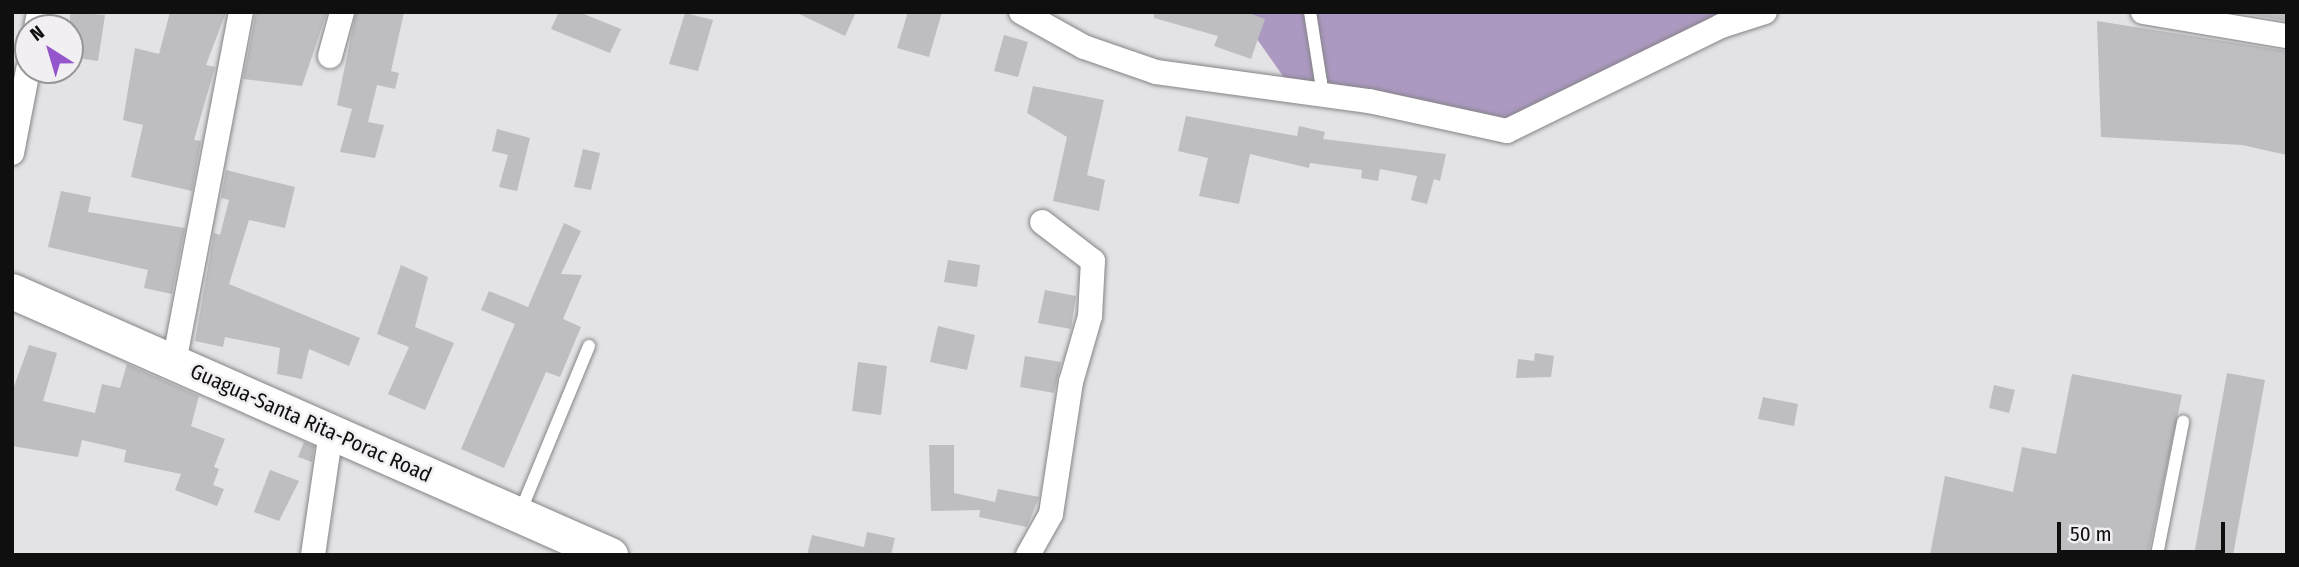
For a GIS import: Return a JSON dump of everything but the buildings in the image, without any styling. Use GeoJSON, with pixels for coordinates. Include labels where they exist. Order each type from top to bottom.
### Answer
{"type":"FeatureCollection","features":[{"type":"Feature","properties":{"kind":"main road","name":"Guagua-Santa Rita-Porac Road"},"geometry":{"type":"LineString","coordinates":[[12,291],[610,555]]}},
{"type":"Feature","properties":{"kind":"street"},"geometry":{"type":"LineString","coordinates":[[174,363],[241,12]]}},
{"type":"Feature","properties":{"kind":"street"},"geometry":{"type":"LineString","coordinates":[[330,56],[342,12]]}},
{"type":"Feature","properties":{"kind":"street"},"geometry":{"type":"LineString","coordinates":[[1021,12],[1084,47],[1157,72],[1317,96],[1507,131],[1721,26],[1765,12]]}},
{"type":"Feature","properties":{"kind":"street"},"geometry":{"type":"LineString","coordinates":[[2143,12],[2287,36]]}},
{"type":"Feature","properties":{"kind":"street"},"geometry":{"type":"LineString","coordinates":[[12,153],[25,84]]}},
{"type":"Feature","properties":{"kind":"street"},"geometry":{"type":"LineString","coordinates":[[1028,555],[1051,514],[1071,382],[1090,316],[1093,261],[1042,222]]}},
{"type":"Feature","properties":{"kind":"street"},"geometry":{"type":"LineString","coordinates":[[313,555],[331,432]]}},
{"type":"Feature","properties":{"kind":"lane"},"geometry":{"type":"LineString","coordinates":[[1310,12],[1321,82],[1317,96]]}},
{"type":"Feature","properties":{"kind":"lane"},"geometry":{"type":"LineString","coordinates":[[519,515],[589,346]]}},
{"type":"Feature","properties":{"kind":"lane"},"geometry":{"type":"LineString","coordinates":[[2157,555],[2183,422]]}},
{"type":"Feature","properties":{"kind":"shaded area"},"geometry":{"type":"Polygon","coordinates":[[[1238,12],[1741,12],[1509,122],[1285,79],[1238,12]]]}}]}
